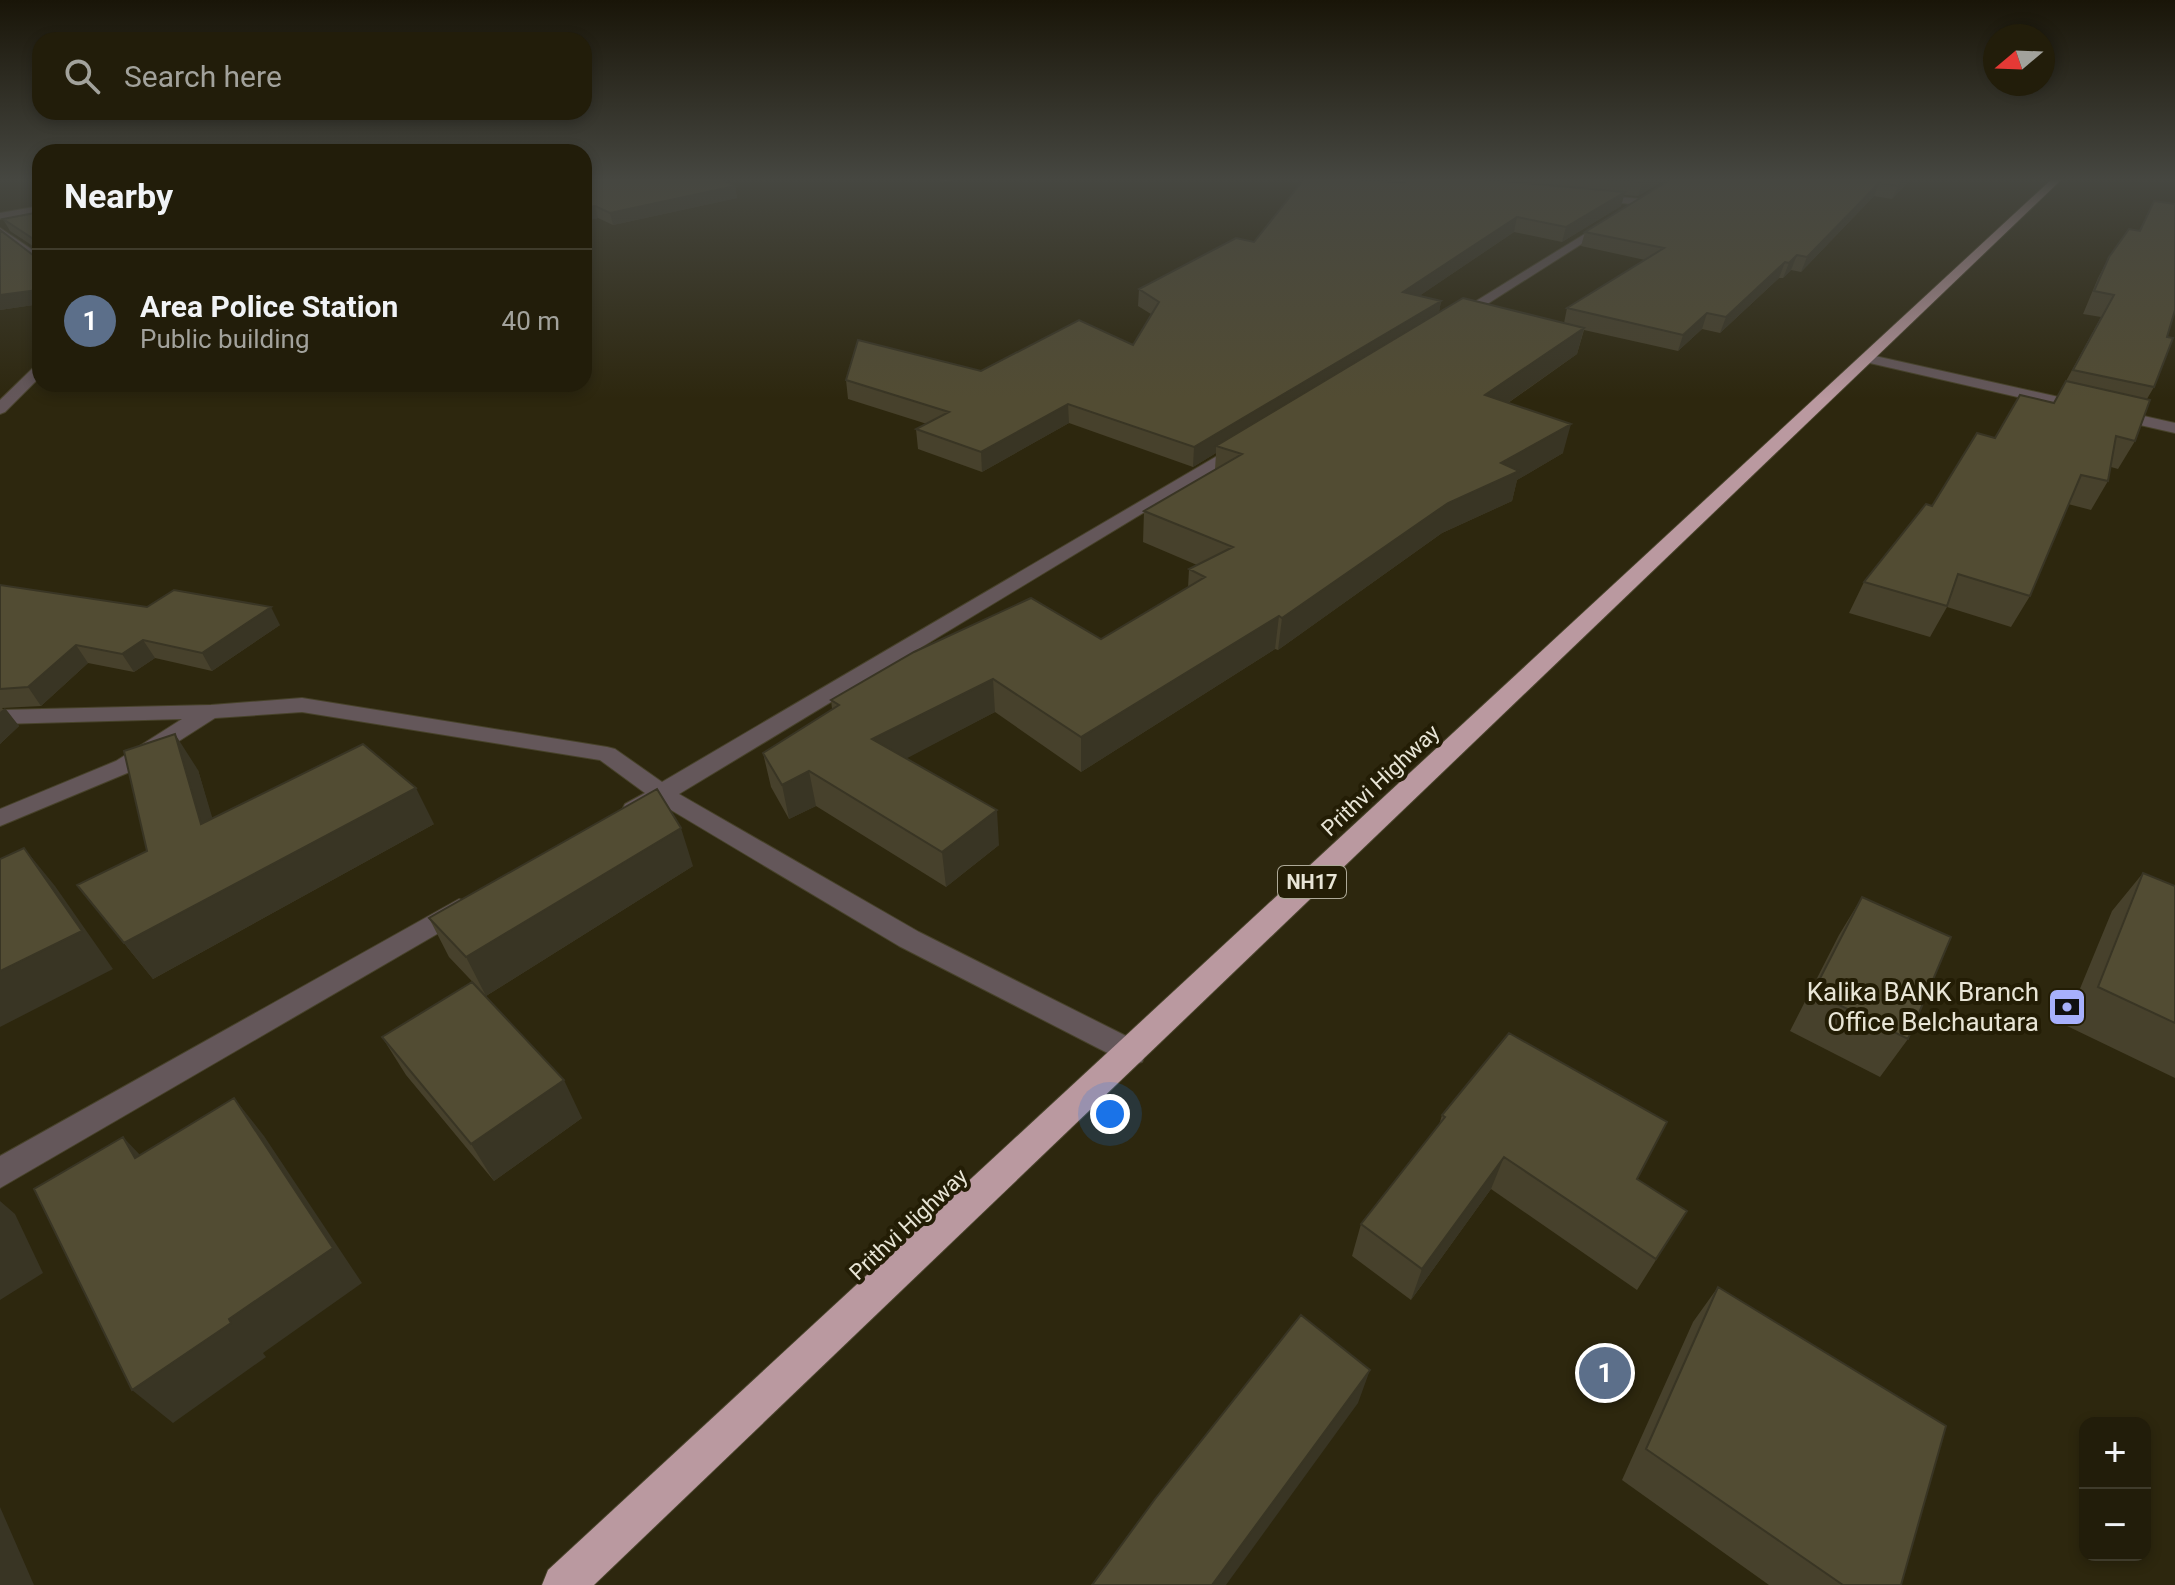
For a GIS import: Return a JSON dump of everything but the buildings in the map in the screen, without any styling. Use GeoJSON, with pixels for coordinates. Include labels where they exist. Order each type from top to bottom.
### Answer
{"type":"FeatureCollection","features":[{"type":"Feature","properties":{"kind":"highway","name":"Prithvi Highway"},"geometry":{"type":"LineString","coordinates":[[563,1585],[1979,252]]}},
{"type":"Feature","properties":{"kind":"street"},"geometry":{"type":"LineString","coordinates":[[1428,334],[1562,252]]}},
{"type":"Feature","properties":{"kind":"street"},"geometry":{"type":"LineString","coordinates":[[1866,358],[2175,428]]}},
{"type":"Feature","properties":{"kind":"street"},"geometry":{"type":"LineString","coordinates":[[0,409],[32,377]]}},
{"type":"Feature","properties":{"kind":"street"},"geometry":{"type":"LineString","coordinates":[[621,817],[1264,433]]}},
{"type":"Feature","properties":{"kind":"street"},"geometry":{"type":"LineString","coordinates":[[0,717],[211,712],[302,705],[607,754],[662,794],[909,939],[1131,1053]]}},
{"type":"Feature","properties":{"kind":"street"},"geometry":{"type":"LineString","coordinates":[[0,818],[124,766],[211,712]]}},
{"type":"Feature","properties":{"kind":"street"},"geometry":{"type":"LineString","coordinates":[[0,1173],[483,896]]}},
{"type":"Feature","properties":{"kind":"place","name":"Kalika BANK Branch Office Belchautara"},"geometry":{"type":"Point","coordinates":[2067,1007]}},
{"type":"Feature","properties":{"kind":"place","name":"Area Police Station"},"geometry":{"type":"Point","coordinates":[1605,1373]}}]}
